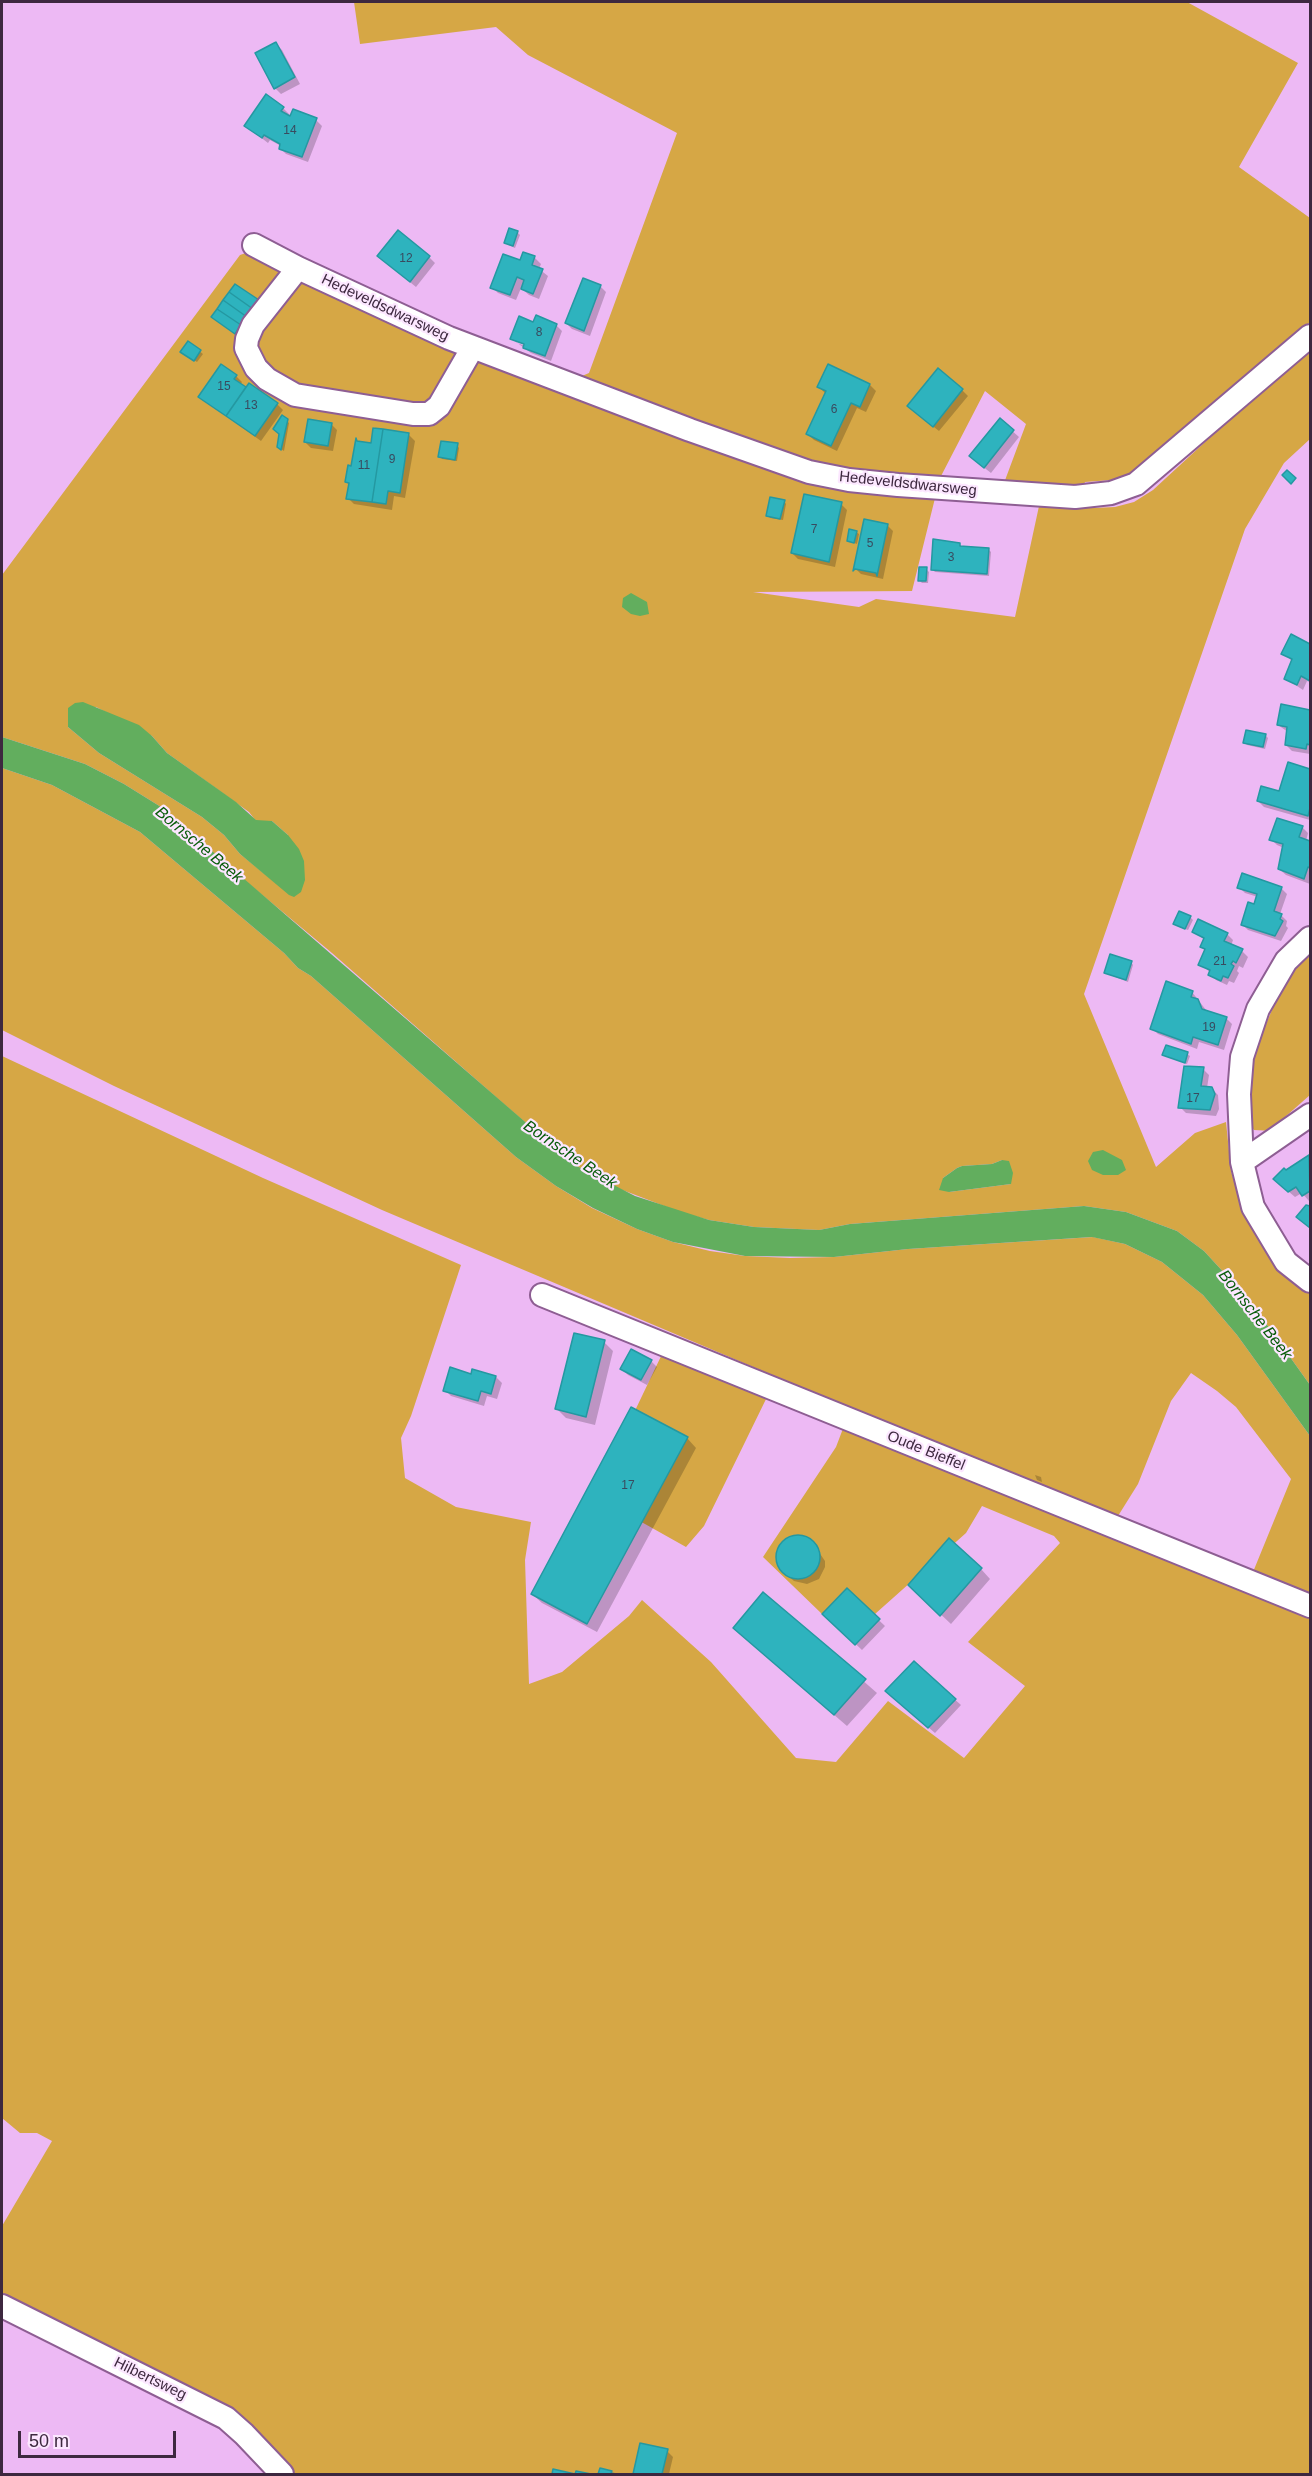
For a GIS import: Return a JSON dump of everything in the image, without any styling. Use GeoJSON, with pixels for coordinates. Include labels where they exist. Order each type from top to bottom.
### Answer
{"type":"FeatureCollection","features":[{"type":"Feature","properties":{"kind":"street","name":"Hedeveldsdwarsweg"},"geometry":{"type":"LineString","coordinates":[[254,245],[298,268],[472,347],[690,430],[809,472],[849,480],[898,485],[1076,496],[1111,493],[1136,484],[1311,336]]}},
{"type":"Feature","properties":{"kind":"street"},"geometry":{"type":"LineString","coordinates":[[298,268],[254,325],[247,339],[246,348],[256,368],[267,379],[295,395],[412,414],[429,414],[439,406],[472,347]]}},
{"type":"Feature","properties":{"kind":"street"},"geometry":{"type":"LineString","coordinates":[[1311,938],[1286,961],[1258,1009],[1242,1057],[1239,1094],[1242,1162],[1252,1207],[1286,1262],[1311,1281]]}},
{"type":"Feature","properties":{"kind":"street"},"geometry":{"type":"LineString","coordinates":[[1242,1162],[1311,1115]]}},
{"type":"Feature","properties":{"kind":"street","name":"Oude Bieffel"},"geometry":{"type":"LineString","coordinates":[[542,1295],[1311,1606]]}},
{"type":"Feature","properties":{"kind":"street","name":"Hilbertsweg"},"geometry":{"type":"LineString","coordinates":[[2,2306],[226,2418],[282,2475]]}},
{"type":"Feature","properties":{"kind":"shaded area"},"geometry":{"type":"Polygon","coordinates":[[[354,2],[1187,2],[1298,63],[1239,167],[1310,218],[1310,322],[1144,470],[1124,479],[1085,482],[1077,503],[1094,508],[1115,507],[1134,502],[1153,490],[1255,396],[1310,351],[1310,439],[1284,463],[1245,529],[1084,994],[1156,1167],[1195,1133],[1226,1122],[1231,1171],[1240,1201],[1257,1230],[1310,1290],[1310,1385],[1250,1301],[1204,1251],[1177,1231],[1126,1212],[1084,1206],[850,1224],[819,1230],[754,1227],[709,1220],[680,1212],[612,1186],[575,1165],[161,807],[85,764],[2,737],[2,575],[240,255],[266,246],[442,326],[582,376],[589,373],[677,133],[528,55],[496,27],[360,44],[354,2]],[[985,391],[940,478],[912,591],[753,592],[859,607],[876,599],[1015,617],[1044,483],[1004,483],[1026,424],[985,391]],[[96,707],[68,727],[99,753],[202,817],[224,835],[240,854],[277,884],[288,835],[272,821],[256,821],[249,812],[167,753],[152,736],[96,707]],[[1002,1160],[992,1164],[957,1168],[943,1178],[949,1192],[1011,1184],[1002,1160]]]}},
{"type":"Feature","properties":{"kind":"shaded area"},"geometry":{"type":"Polygon","coordinates":[[[2,768],[52,785],[140,832],[284,953],[298,968],[311,976],[516,1157],[592,1208],[637,1229],[673,1242],[710,1251],[745,1256],[790,1258],[834,1257],[908,1249],[1093,1237],[1125,1244],[1162,1262],[1203,1295],[1237,1335],[1310,1436],[1310,1595],[1253,1572],[1291,1479],[1236,1407],[1191,1373],[1171,1401],[1138,1484],[1118,1516],[817,1394],[382,1210],[114,1086],[2,1030],[2,768]]]}},
{"type":"Feature","properties":{"kind":"shaded area"},"geometry":{"type":"Polygon","coordinates":[[[1310,949],[1310,1095],[1285,1117],[1284,1126],[1273,1131],[1254,1130],[1248,1122],[1246,1098],[1254,1053],[1279,993],[1310,949]]]}},
{"type":"Feature","properties":{"kind":"shaded area"},"geometry":{"type":"Polygon","coordinates":[[[2,1056],[263,1178],[461,1265],[411,1416],[401,1438],[405,1478],[456,1507],[531,1522],[525,1560],[529,1684],[562,1672],[629,1616],[642,1600],[711,1662],[796,1758],[836,1762],[888,1701],[964,1758],[1025,1686],[968,1642],[1060,1543],[1054,1536],[982,1506],[966,1533],[875,1614],[847,1594],[822,1614],[763,1557],[836,1447],[844,1426],[1310,1615],[1310,2474],[291,2474],[124,2355],[2,2293],[2,2226],[52,2141],[37,2133],[20,2133],[2,2118],[2,1056]]]}},
{"type":"Feature","properties":{"kind":"shaded area"},"geometry":{"type":"Polygon","coordinates":[[[664,1350],[768,1395],[704,1526],[686,1547],[604,1501],[620,1442],[664,1350]]]}},
{"type":"Feature","properties":{"kind":"water"},"geometry":{"type":"Polygon","coordinates":[[[631,593],[647,602],[649,614],[640,616],[631,614],[622,607],[623,598],[631,593]]]}},
{"type":"Feature","properties":{"kind":"water"},"geometry":{"type":"Polygon","coordinates":[[[83,702],[139,725],[167,753],[236,802],[256,820],[272,821],[288,835],[299,849],[304,861],[305,880],[301,892],[294,897],[289,895],[240,854],[224,835],[202,817],[99,753],[68,727],[68,708],[75,703],[83,702]]]}},
{"type":"Feature","properties":{"kind":"water","name":"Bornsche Beek"},"geometry":{"type":"Polygon","coordinates":[[[2,737],[85,764],[161,807],[575,1165],[635,1196],[709,1220],[754,1227],[819,1230],[850,1224],[1084,1206],[1126,1212],[1177,1231],[1204,1251],[1250,1301],[1310,1385],[1310,1436],[1237,1335],[1203,1295],[1162,1262],[1125,1244],[1092,1237],[908,1249],[834,1257],[745,1256],[673,1242],[637,1229],[593,1208],[556,1186],[516,1157],[311,976],[298,968],[284,953],[140,832],[52,785],[2,768],[2,737]]]}},
{"type":"Feature","properties":{"kind":"water"},"geometry":{"type":"Polygon","coordinates":[[[1103,1150],[1122,1160],[1126,1170],[1118,1175],[1103,1175],[1092,1170],[1088,1161],[1093,1152],[1103,1150]]]}},
{"type":"Feature","properties":{"kind":"water"},"geometry":{"type":"Polygon","coordinates":[[[1002,1160],[1009,1161],[1013,1173],[1011,1184],[949,1192],[939,1190],[943,1178],[957,1168],[992,1164],[1002,1160]]]}},
{"type":"Feature","properties":{"kind":"building"},"geometry":{"type":"Polygon","coordinates":[[[276,42],[295,77],[274,89],[255,53],[276,42]]]}},
{"type":"Feature","properties":{"kind":"building"},"geometry":{"type":"Polygon","coordinates":[[[266,94],[284,107],[281,111],[290,116],[293,109],[317,118],[302,157],[279,149],[280,144],[264,135],[262,138],[244,126],[266,94]]]}},
{"type":"Feature","properties":{"kind":"building"},"geometry":{"type":"Polygon","coordinates":[[[509,228],[518,231],[513,246],[504,243],[509,228]]]}},
{"type":"Feature","properties":{"kind":"building"},"geometry":{"type":"Polygon","coordinates":[[[398,230],[430,256],[410,282],[377,256],[398,230]]]}},
{"type":"Feature","properties":{"kind":"building"},"geometry":{"type":"Polygon","coordinates":[[[523,252],[535,256],[532,265],[543,269],[533,294],[521,289],[524,280],[517,277],[510,295],[490,288],[503,254],[520,260],[523,252]]]}},
{"type":"Feature","properties":{"kind":"building"},"geometry":{"type":"Polygon","coordinates":[[[583,278],[601,285],[584,331],[565,323],[583,278]]]}},
{"type":"Feature","properties":{"kind":"building"},"geometry":{"type":"Polygon","coordinates":[[[235,284],[259,300],[253,309],[229,292],[235,284]]]}},
{"type":"Feature","properties":{"kind":"building"},"geometry":{"type":"Polygon","coordinates":[[[229,292],[253,309],[247,317],[223,300],[229,292]]]}},
{"type":"Feature","properties":{"kind":"building"},"geometry":{"type":"Polygon","coordinates":[[[223,300],[247,317],[241,325],[217,309],[223,300]]]}},
{"type":"Feature","properties":{"kind":"building"},"geometry":{"type":"Polygon","coordinates":[[[217,309],[241,325],[235,334],[211,317],[217,309]]]}},
{"type":"Feature","properties":{"kind":"building"},"geometry":{"type":"Polygon","coordinates":[[[536,315],[557,324],[545,356],[523,348],[524,344],[510,339],[519,316],[533,322],[536,315]]]}},
{"type":"Feature","properties":{"kind":"building"},"geometry":{"type":"Polygon","coordinates":[[[188,341],[201,350],[194,361],[180,352],[188,341]]]}},
{"type":"Feature","properties":{"kind":"building"},"geometry":{"type":"Polygon","coordinates":[[[221,364],[237,375],[234,379],[246,387],[226,416],[198,397],[221,364]]]}},
{"type":"Feature","properties":{"kind":"building"},"geometry":{"type":"Polygon","coordinates":[[[828,364],[870,384],[860,407],[851,403],[831,446],[806,434],[826,391],[817,387],[828,364]]]}},
{"type":"Feature","properties":{"kind":"building"},"geometry":{"type":"Polygon","coordinates":[[[938,368],[963,389],[933,427],[907,406],[938,368]]]}},
{"type":"Feature","properties":{"kind":"building"},"geometry":{"type":"Polygon","coordinates":[[[249,383],[278,403],[255,436],[226,416],[249,383]]]}},
{"type":"Feature","properties":{"kind":"building"},"geometry":{"type":"Polygon","coordinates":[[[282,415],[288,419],[281,450],[277,447],[279,434],[273,429],[282,415]]]}},
{"type":"Feature","properties":{"kind":"building"},"geometry":{"type":"Polygon","coordinates":[[[1000,418],[1014,430],[984,468],[969,456],[1000,418]]]}},
{"type":"Feature","properties":{"kind":"building"},"geometry":{"type":"Polygon","coordinates":[[[308,419],[332,423],[328,446],[304,442],[308,419]]]}},
{"type":"Feature","properties":{"kind":"building"},"geometry":{"type":"Polygon","coordinates":[[[373,428],[383,429],[372,502],[346,499],[349,483],[345,482],[348,465],[351,466],[356,438],[357,441],[371,443],[373,428]]]}},
{"type":"Feature","properties":{"kind":"building"},"geometry":{"type":"Polygon","coordinates":[[[383,429],[409,433],[400,493],[388,491],[386,504],[372,502],[383,429]]]}},
{"type":"Feature","properties":{"kind":"building"},"geometry":{"type":"Polygon","coordinates":[[[441,441],[458,443],[455,460],[438,457],[441,441]]]}},
{"type":"Feature","properties":{"kind":"building"},"geometry":{"type":"Polygon","coordinates":[[[1287,470],[1296,478],[1291,484],[1282,475],[1287,470]]]}},
{"type":"Feature","properties":{"kind":"building"},"geometry":{"type":"Polygon","coordinates":[[[804,494],[842,502],[829,562],[791,553],[804,494]]]}},
{"type":"Feature","properties":{"kind":"building"},"geometry":{"type":"Polygon","coordinates":[[[770,497],[785,500],[780,519],[766,516],[770,497]]]}},
{"type":"Feature","properties":{"kind":"building"},"geometry":{"type":"Polygon","coordinates":[[[864,519],[888,524],[877,576],[876,573],[855,569],[853,571],[864,519]]]}},
{"type":"Feature","properties":{"kind":"building"},"geometry":{"type":"Polygon","coordinates":[[[849,529],[857,531],[854,543],[847,541],[849,529]]]}},
{"type":"Feature","properties":{"kind":"building"},"geometry":{"type":"Polygon","coordinates":[[[933,539],[960,543],[960,546],[989,548],[987,574],[931,570],[933,539]]]}},
{"type":"Feature","properties":{"kind":"building"},"geometry":{"type":"Polygon","coordinates":[[[919,567],[927,567],[926,581],[918,581],[919,567]]]}},
{"type":"Feature","properties":{"kind":"building"},"geometry":{"type":"Polygon","coordinates":[[[1291,634],[1310,644],[1310,681],[1301,676],[1297,685],[1284,679],[1292,659],[1281,654],[1291,634]]]}},
{"type":"Feature","properties":{"kind":"building"},"geometry":{"type":"Polygon","coordinates":[[[1281,704],[1310,710],[1310,745],[1307,744],[1306,749],[1285,745],[1287,727],[1277,725],[1281,704]]]}},
{"type":"Feature","properties":{"kind":"building"},"geometry":{"type":"Polygon","coordinates":[[[1246,730],[1266,734],[1263,747],[1243,743],[1246,730]]]}},
{"type":"Feature","properties":{"kind":"building"},"geometry":{"type":"Polygon","coordinates":[[[1288,762],[1310,769],[1308,816],[1257,801],[1261,786],[1279,791],[1288,762]]]}},
{"type":"Feature","properties":{"kind":"building"},"geometry":{"type":"Polygon","coordinates":[[[1277,818],[1303,826],[1299,837],[1310,841],[1310,868],[1308,867],[1304,879],[1278,869],[1283,844],[1269,840],[1277,818]]]}},
{"type":"Feature","properties":{"kind":"building"},"geometry":{"type":"Polygon","coordinates":[[[1242,873],[1282,887],[1274,911],[1282,914],[1280,919],[1283,921],[1275,936],[1241,925],[1248,902],[1254,904],[1257,894],[1237,888],[1242,873]]]}},
{"type":"Feature","properties":{"kind":"building"},"geometry":{"type":"Polygon","coordinates":[[[1179,911],[1191,916],[1185,929],[1173,924],[1179,911]]]}},
{"type":"Feature","properties":{"kind":"building"},"geometry":{"type":"Polygon","coordinates":[[[1198,919],[1228,933],[1224,941],[1243,949],[1236,963],[1233,961],[1231,964],[1234,966],[1228,978],[1223,976],[1221,981],[1208,975],[1210,970],[1198,965],[1205,949],[1200,947],[1204,938],[1192,932],[1198,919]]]}},
{"type":"Feature","properties":{"kind":"building"},"geometry":{"type":"Polygon","coordinates":[[[1110,954],[1132,961],[1126,980],[1104,973],[1110,954]]]}},
{"type":"Feature","properties":{"kind":"building"},"geometry":{"type":"Polygon","coordinates":[[[1166,981],[1193,991],[1191,997],[1198,999],[1202,1009],[1227,1017],[1218,1045],[1193,1037],[1191,1044],[1150,1029],[1166,981]]]}},
{"type":"Feature","properties":{"kind":"building"},"geometry":{"type":"Polygon","coordinates":[[[1166,1045],[1188,1052],[1185,1063],[1162,1055],[1166,1045]]]}},
{"type":"Feature","properties":{"kind":"building"},"geometry":{"type":"Polygon","coordinates":[[[1184,1066],[1204,1067],[1201,1086],[1212,1087],[1215,1094],[1210,1110],[1178,1108],[1184,1066]]]}},
{"type":"Feature","properties":{"kind":"building"},"geometry":{"type":"Polygon","coordinates":[[[1309,1155],[1310,1191],[1302,1196],[1296,1187],[1288,1192],[1273,1179],[1284,1168],[1286,1170],[1309,1155]]]}},
{"type":"Feature","properties":{"kind":"building"},"geometry":{"type":"Polygon","coordinates":[[[1306,1205],[1310,1206],[1310,1228],[1296,1217],[1306,1205]]]}},
{"type":"Feature","properties":{"kind":"building"},"geometry":{"type":"Polygon","coordinates":[[[574,1333],[605,1340],[586,1417],[555,1409],[574,1333]]]}},
{"type":"Feature","properties":{"kind":"building"},"geometry":{"type":"Polygon","coordinates":[[[631,1349],[652,1360],[641,1380],[620,1369],[631,1349]]]}},
{"type":"Feature","properties":{"kind":"building"},"geometry":{"type":"Polygon","coordinates":[[[450,1367],[471,1374],[472,1369],[496,1376],[491,1394],[481,1391],[478,1401],[443,1391],[450,1367]]]}},
{"type":"Feature","properties":{"kind":"building"},"geometry":{"type":"Polygon","coordinates":[[[631,1407],[688,1437],[587,1624],[531,1594],[631,1407]]]}},
{"type":"Feature","properties":{"kind":"building"},"geometry":{"type":"Polygon","coordinates":[[[798,1535],[813,1542],[820,1557],[813,1572],[798,1579],[783,1572],[776,1557],[783,1542],[798,1535]]]}},
{"type":"Feature","properties":{"kind":"building"},"geometry":{"type":"Polygon","coordinates":[[[949,1538],[982,1568],[940,1616],[908,1585],[949,1538]]]}},
{"type":"Feature","properties":{"kind":"building"},"geometry":{"type":"Polygon","coordinates":[[[847,1588],[880,1619],[855,1645],[822,1614],[847,1588]]]}},
{"type":"Feature","properties":{"kind":"building"},"geometry":{"type":"Polygon","coordinates":[[[763,1592],[866,1679],[834,1715],[733,1628],[763,1592]]]}},
{"type":"Feature","properties":{"kind":"building"},"geometry":{"type":"Polygon","coordinates":[[[914,1661],[956,1699],[928,1728],[885,1691],[914,1661]]]}},
{"type":"Feature","properties":{"kind":"building"},"geometry":{"type":"Polygon","coordinates":[[[640,2443],[668,2449],[662,2474],[633,2474],[640,2443]]]}},
{"type":"Feature","properties":{"kind":"building"},"geometry":{"type":"Polygon","coordinates":[[[600,2468],[612,2471],[611,2473],[616,2474],[598,2474],[600,2468]]]}},
{"type":"Feature","properties":{"kind":"building"},"geometry":{"type":"Polygon","coordinates":[[[553,2469],[575,2474],[552,2474],[553,2469]]]}},
{"type":"Feature","properties":{"kind":"building"},"geometry":{"type":"Polygon","coordinates":[[[576,2471],[591,2474],[575,2474],[576,2471]]]}}]}
